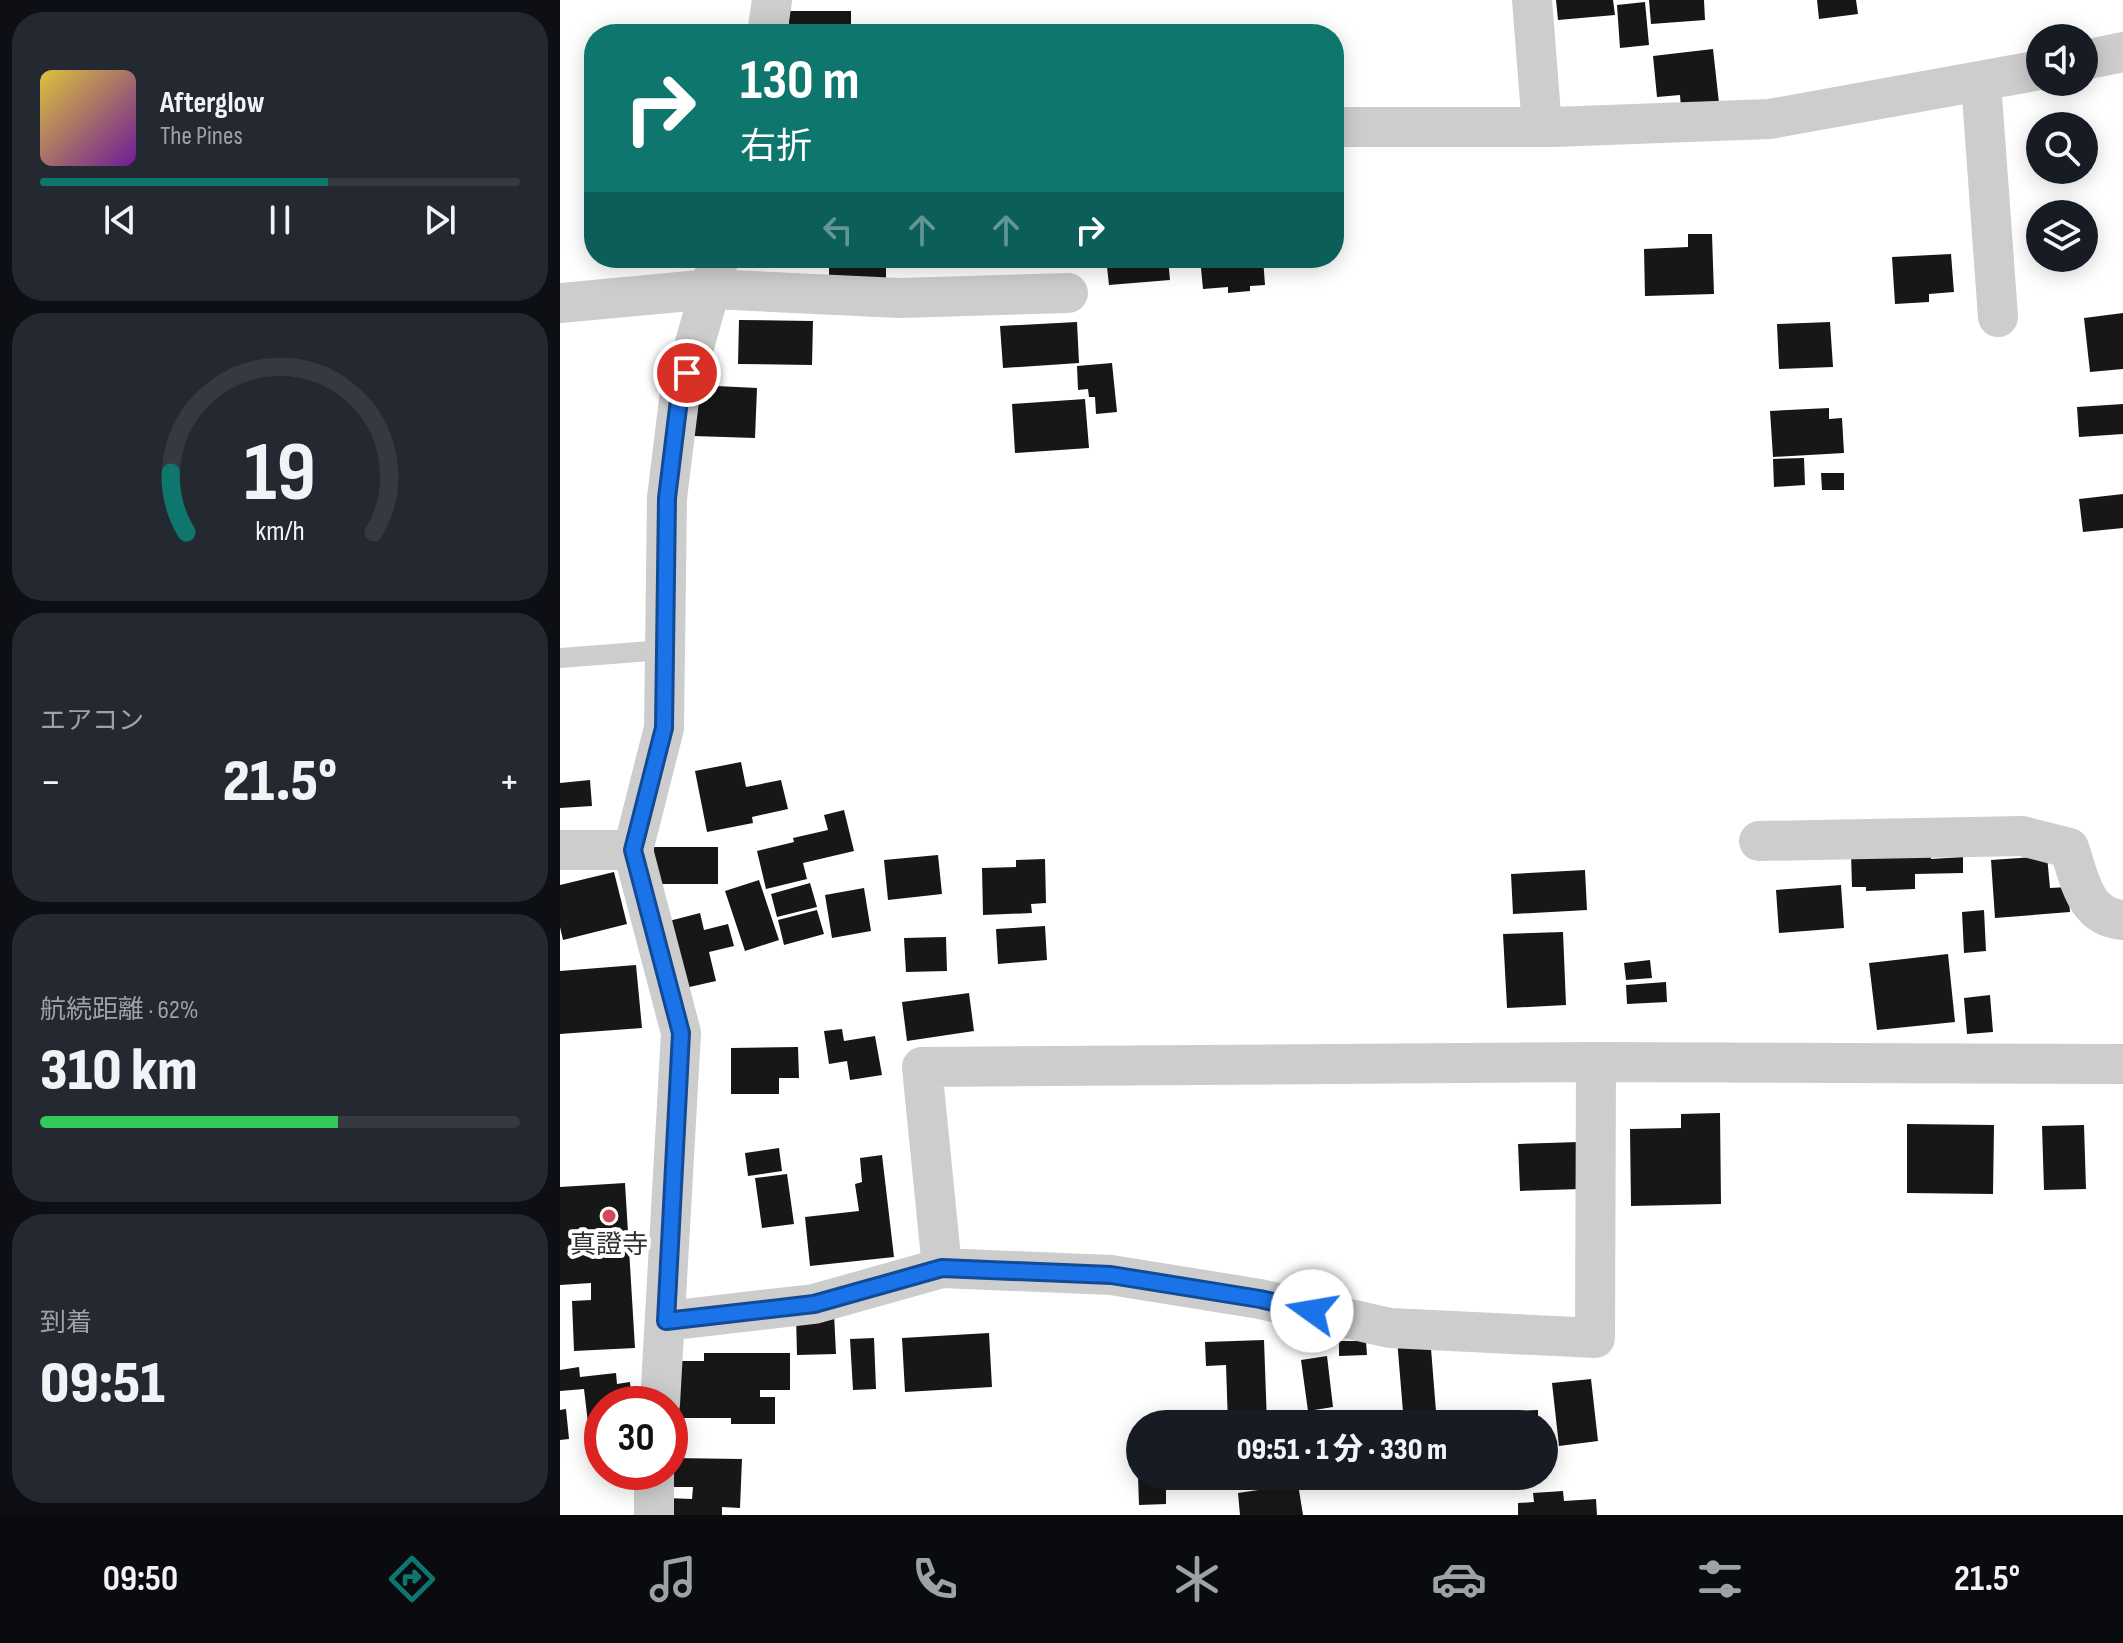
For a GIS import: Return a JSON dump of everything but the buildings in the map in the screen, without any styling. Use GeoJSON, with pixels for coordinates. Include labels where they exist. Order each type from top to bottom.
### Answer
{"type":"FeatureCollection","features":[{"type":"Feature","properties":{"kind":"street"},"geometry":{"type":"LineString","coordinates":[[768,24],[772,0]]}},
{"type":"Feature","properties":{"kind":"street"},"geometry":{"type":"LineString","coordinates":[[1532,0],[1542,127]]}},
{"type":"Feature","properties":{"kind":"street"},"geometry":{"type":"LineString","coordinates":[[2098,57],[2123,52]]}},
{"type":"Feature","properties":{"kind":"street"},"geometry":{"type":"LineString","coordinates":[[1344,127],[1542,127],[1770,119],[2026,73]]}},
{"type":"Feature","properties":{"kind":"street"},"geometry":{"type":"LineString","coordinates":[[1981,82],[1998,317]]}},
{"type":"Feature","properties":{"kind":"street"},"geometry":{"type":"LineString","coordinates":[[560,303],[715,274],[899,298],[1068,293]]}},
{"type":"Feature","properties":{"kind":"street"},"geometry":{"type":"LineString","coordinates":[[661,1386],[681,1033],[633,850],[664,728],[667,498],[679,400],[715,274]]}},
{"type":"Feature","properties":{"kind":"street"},"geometry":{"type":"LineString","coordinates":[[1759,841],[2022,836],[2069,848],[2090,905],[2110,919],[2123,920]]}},
{"type":"Feature","properties":{"kind":"street"},"geometry":{"type":"LineString","coordinates":[[560,850],[633,850]]}},
{"type":"Feature","properties":{"kind":"street"},"geometry":{"type":"LineString","coordinates":[[666,1321],[814,1304],[942,1268],[1111,1275],[1260,1299],[1390,1328],[1595,1338],[1596,1062]]}},
{"type":"Feature","properties":{"kind":"street"},"geometry":{"type":"LineString","coordinates":[[942,1268],[922,1067],[1596,1062],[2123,1064]]}},
{"type":"Feature","properties":{"kind":"street"},"geometry":{"type":"LineString","coordinates":[[654,1490],[654,1515]]}},
{"type":"Feature","properties":{"kind":"lane"},"geometry":{"type":"LineString","coordinates":[[560,658],[663,650]]}},
{"type":"Feature","properties":{"kind":"place","name":"真證寺"},"geometry":{"type":"Point","coordinates":[609,1216]}},
{"type":"Feature","properties":{"kind":"route"},"geometry":{"type":"LineString","coordinates":[[687,373],[679,400],[667,498],[664,728],[633,850],[681,1033],[666,1321],[814,1304],[942,1268],[1111,1275],[1260,1299],[1312,1311]]}}]}
